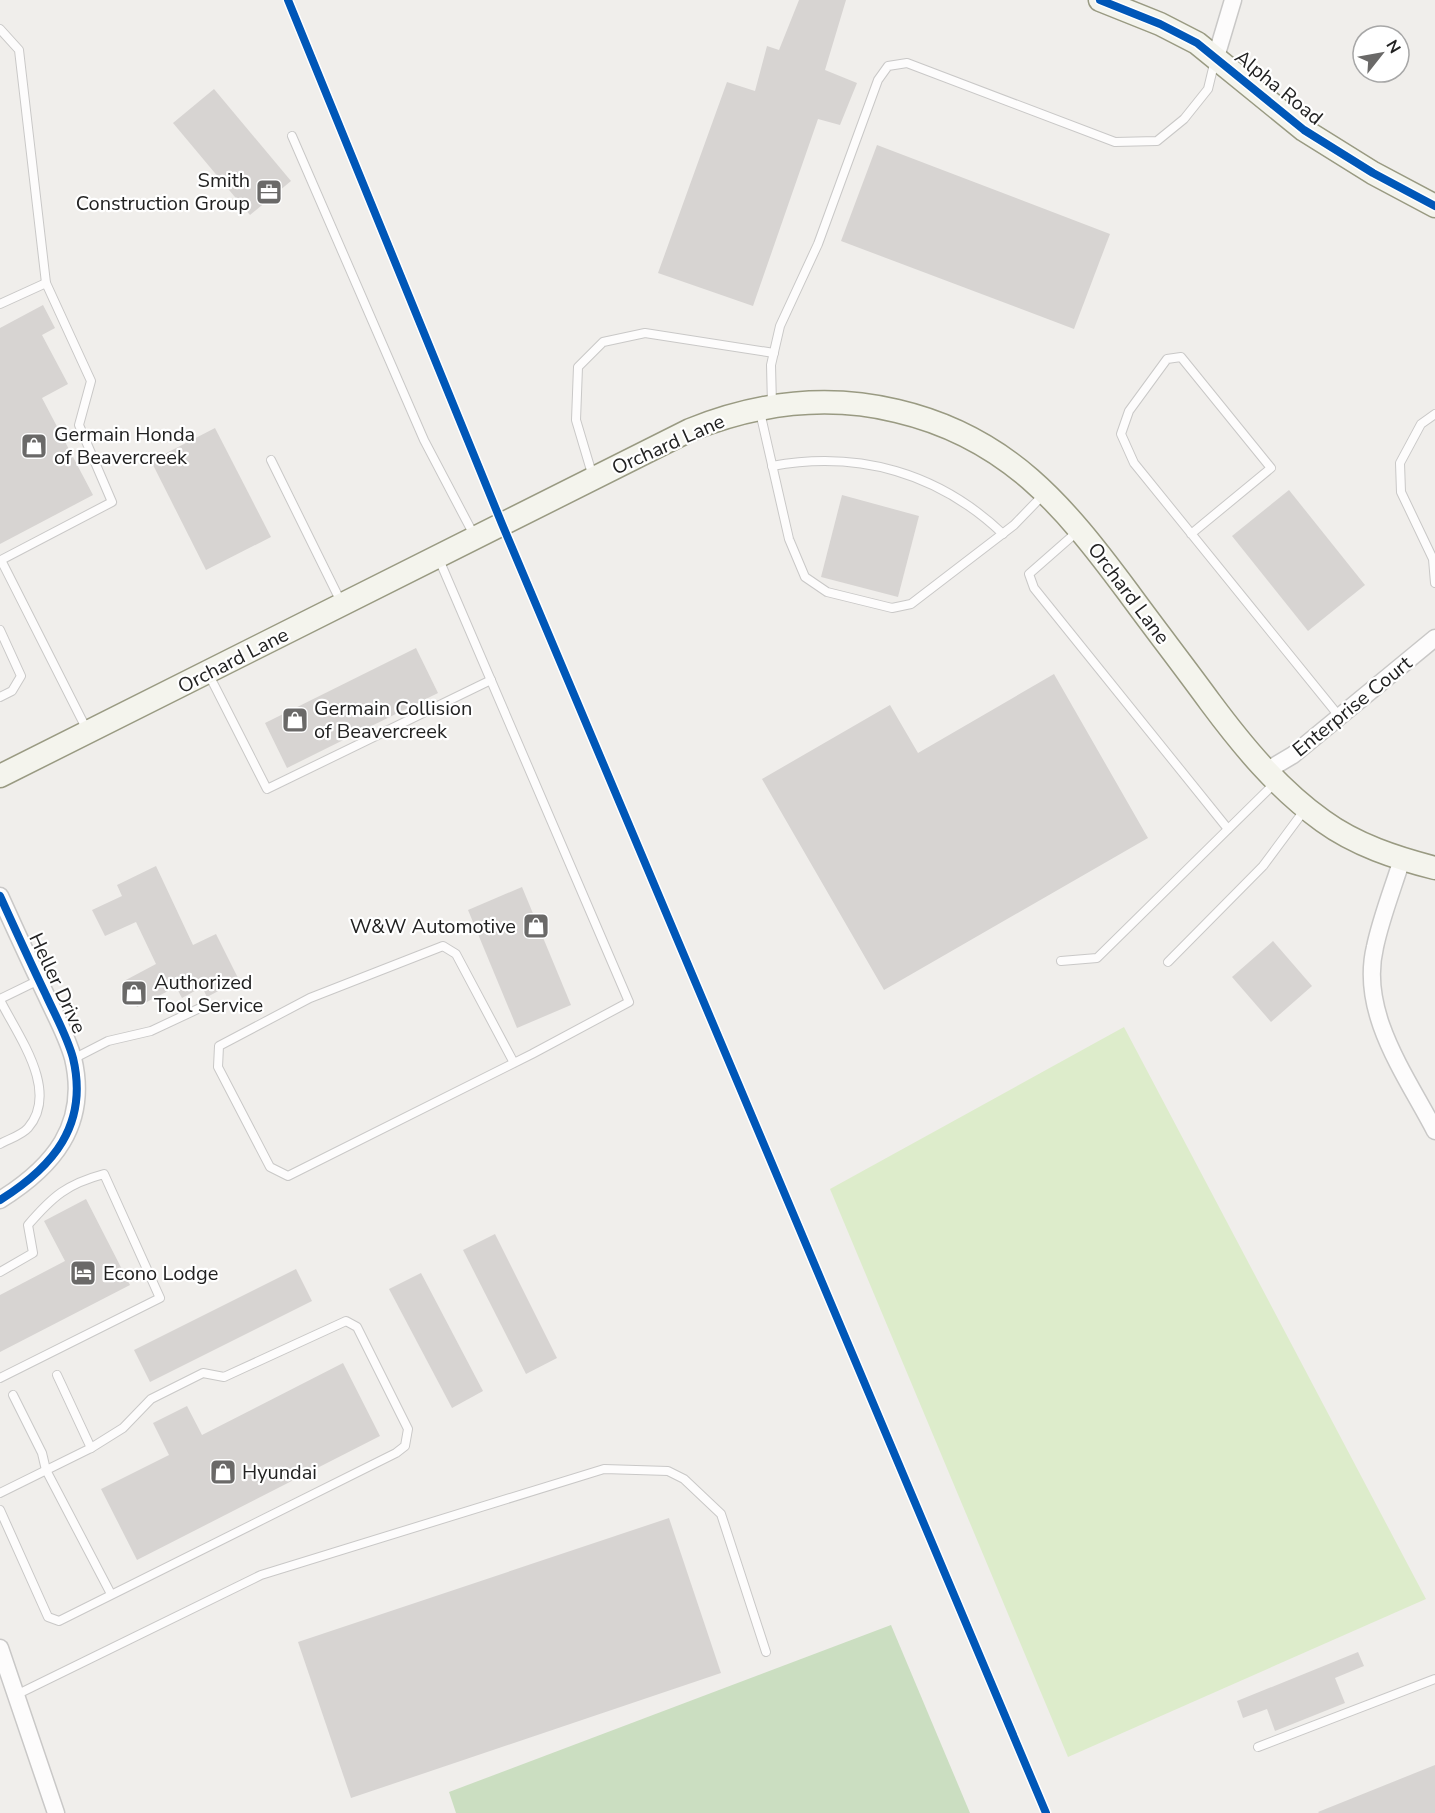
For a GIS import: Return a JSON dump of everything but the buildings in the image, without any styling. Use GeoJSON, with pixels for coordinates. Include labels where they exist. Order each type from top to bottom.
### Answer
{"type":"FeatureCollection","features":[{"type":"Feature","properties":{"kind":"main road","name":"Alpha Road"},"geometry":{"type":"LineString","coordinates":[[1100,0],[1181,34],[1216,57],[1304,130],[1373,173],[1435,206]]}},
{"type":"Feature","properties":{"kind":"main road","name":"Orchard Lane"},"geometry":{"type":"LineString","coordinates":[[0,776],[690,430],[733,414],[766,407],[806,402],[857,404],[919,417],[977,441],[1020,469],[1046,492],[1080,529],[1228,726],[1271,776],[1306,808],[1355,840],[1402,859],[1435,868]]}},
{"type":"Feature","properties":{"kind":"street"},"geometry":{"type":"LineString","coordinates":[[1216,57],[1233,0]]}},
{"type":"Feature","properties":{"kind":"street","name":"Enterprise Court"},"geometry":{"type":"LineString","coordinates":[[1271,776],[1339,716],[1435,638]]}},
{"type":"Feature","properties":{"kind":"street"},"geometry":{"type":"LineString","coordinates":[[1402,859],[1374,948],[1373,999],[1385,1036],[1435,1131]]}},
{"type":"Feature","properties":{"kind":"street","name":"Heller Drive"},"geometry":{"type":"LineString","coordinates":[[0,896],[73,1059],[77,1089],[76,1105],[63,1142],[40,1172],[0,1200]]}},
{"type":"Feature","properties":{"kind":"street"},"geometry":{"type":"LineString","coordinates":[[0,1648],[56,1813]]}},
{"type":"Feature","properties":{"kind":"lane"},"geometry":{"type":"LineString","coordinates":[[0,29],[19,50],[46,283],[91,381],[79,425],[112,502],[1,559],[88,731]]}},
{"type":"Feature","properties":{"kind":"lane"},"geometry":{"type":"LineString","coordinates":[[1046,492],[1003,534],[911,604],[892,608],[826,592],[805,577],[789,539],[772,466],[766,407],[771,365],[780,326],[819,244],[878,80],[888,66],[907,63],[1115,142],[1157,141],[1184,119],[1208,89],[1216,57]]}},
{"type":"Feature","properties":{"kind":"lane"},"geometry":{"type":"LineString","coordinates":[[292,136],[424,440],[475,538]]}},
{"type":"Feature","properties":{"kind":"lane"},"geometry":{"type":"LineString","coordinates":[[0,304],[46,283]]}},
{"type":"Feature","properties":{"kind":"lane"},"geometry":{"type":"LineString","coordinates":[[593,478],[576,420],[578,366],[603,342],[645,333],[774,353]]}},
{"type":"Feature","properties":{"kind":"lane"},"geometry":{"type":"LineString","coordinates":[[1191,534],[1271,468],[1181,357],[1167,359],[1129,411],[1121,434],[1134,464],[1339,716]]}},
{"type":"Feature","properties":{"kind":"lane"},"geometry":{"type":"LineString","coordinates":[[1435,414],[1421,424],[1400,463],[1401,492],[1433,559],[1435,583]]}},
{"type":"Feature","properties":{"kind":"lane"},"geometry":{"type":"LineString","coordinates":[[271,460],[342,605]]}},
{"type":"Feature","properties":{"kind":"lane"},"geometry":{"type":"LineString","coordinates":[[772,466],[800,461],[846,461],[897,469],[943,489],[980,512],[1003,534]]}},
{"type":"Feature","properties":{"kind":"lane"},"geometry":{"type":"LineString","coordinates":[[1080,529],[1029,574],[1034,588],[1228,829]]}},
{"type":"Feature","properties":{"kind":"lane"},"geometry":{"type":"LineString","coordinates":[[438,556],[629,1002],[514,1063],[288,1176],[270,1167],[218,1068],[219,1046],[310,998],[443,946],[456,954],[514,1063]]}},
{"type":"Feature","properties":{"kind":"lane"},"geometry":{"type":"LineString","coordinates":[[0,630],[21,676],[12,691],[0,697]]}},
{"type":"Feature","properties":{"kind":"lane"},"geometry":{"type":"LineString","coordinates":[[208,673],[267,789],[491,680]]}},
{"type":"Feature","properties":{"kind":"lane"},"geometry":{"type":"LineString","coordinates":[[1061,961],[1097,958],[1228,829],[1271,776]]}},
{"type":"Feature","properties":{"kind":"lane"},"geometry":{"type":"LineString","coordinates":[[1168,962],[1263,867],[1306,808]]}},
{"type":"Feature","properties":{"kind":"lane"},"geometry":{"type":"LineString","coordinates":[[0,1144],[27,1130],[40,1111],[41,1082],[0,999],[39,980]]}},
{"type":"Feature","properties":{"kind":"lane"},"geometry":{"type":"LineString","coordinates":[[73,1059],[108,1041],[151,1031],[200,1008]]}},
{"type":"Feature","properties":{"kind":"lane"},"geometry":{"type":"LineString","coordinates":[[0,1272],[33,1253],[28,1225],[47,1203],[76,1182],[104,1174],[160,1298],[0,1377]]}},
{"type":"Feature","properties":{"kind":"lane"},"geometry":{"type":"LineString","coordinates":[[0,1493],[91,1448],[123,1428],[151,1399],[164,1392],[203,1373],[224,1377],[346,1321],[357,1327],[408,1430],[405,1446],[396,1453],[59,1621],[48,1617],[0,1510]]}},
{"type":"Feature","properties":{"kind":"lane"},"geometry":{"type":"LineString","coordinates":[[57,1375],[91,1448]]}},
{"type":"Feature","properties":{"kind":"lane"},"geometry":{"type":"LineString","coordinates":[[13,1395],[42,1453],[46,1470],[111,1594]]}},
{"type":"Feature","properties":{"kind":"lane"},"geometry":{"type":"LineString","coordinates":[[16,1695],[261,1575],[604,1469],[668,1471],[684,1479],[721,1514],[766,1652]]}},
{"type":"Feature","properties":{"kind":"lane"},"geometry":{"type":"LineString","coordinates":[[1258,1747],[1435,1679]]}},
{"type":"Feature","properties":{"kind":"green space"},"geometry":{"type":"Polygon","coordinates":[[[1124,1027],[1426,1599],[1068,1757],[830,1189],[1124,1027]]]}},
{"type":"Feature","properties":{"kind":"green space"},"geometry":{"type":"Polygon","coordinates":[[[891,1625],[970,1813],[456,1813],[449,1792],[891,1625]]]}},
{"type":"Feature","properties":{"kind":"cycle path"},"geometry":{"type":"LineString","coordinates":[[288,0],[502,524],[1046,1813]]}},
{"type":"Feature","properties":{"kind":"cycle path"},"geometry":{"type":"LineString","coordinates":[[1100,0],[1160,24],[1197,43],[1304,130],[1373,173],[1435,206]]}},
{"type":"Feature","properties":{"kind":"cycle path"},"geometry":{"type":"LineString","coordinates":[[0,896],[68,1042],[77,1082],[76,1104],[71,1124],[62,1142],[51,1158],[36,1173],[0,1200]]}},
{"type":"Feature","properties":{"kind":"place","name":"Smith Construction Group"},"geometry":{"type":"Point","coordinates":[269,192]}},
{"type":"Feature","properties":{"kind":"place","name":"Germain Honda of Beavercreek"},"geometry":{"type":"Point","coordinates":[34,446]}},
{"type":"Feature","properties":{"kind":"place","name":"Germain Collision of Beavercreek"},"geometry":{"type":"Point","coordinates":[295,720]}},
{"type":"Feature","properties":{"kind":"place","name":"W&W Automotive"},"geometry":{"type":"Point","coordinates":[536,926]}},
{"type":"Feature","properties":{"kind":"place","name":"Authorized Tool Service"},"geometry":{"type":"Point","coordinates":[134,993]}},
{"type":"Feature","properties":{"kind":"place","name":"Econo Lodge"},"geometry":{"type":"Point","coordinates":[83,1273]}},
{"type":"Feature","properties":{"kind":"place","name":"Hyundai"},"geometry":{"type":"Point","coordinates":[223,1472]}}]}
